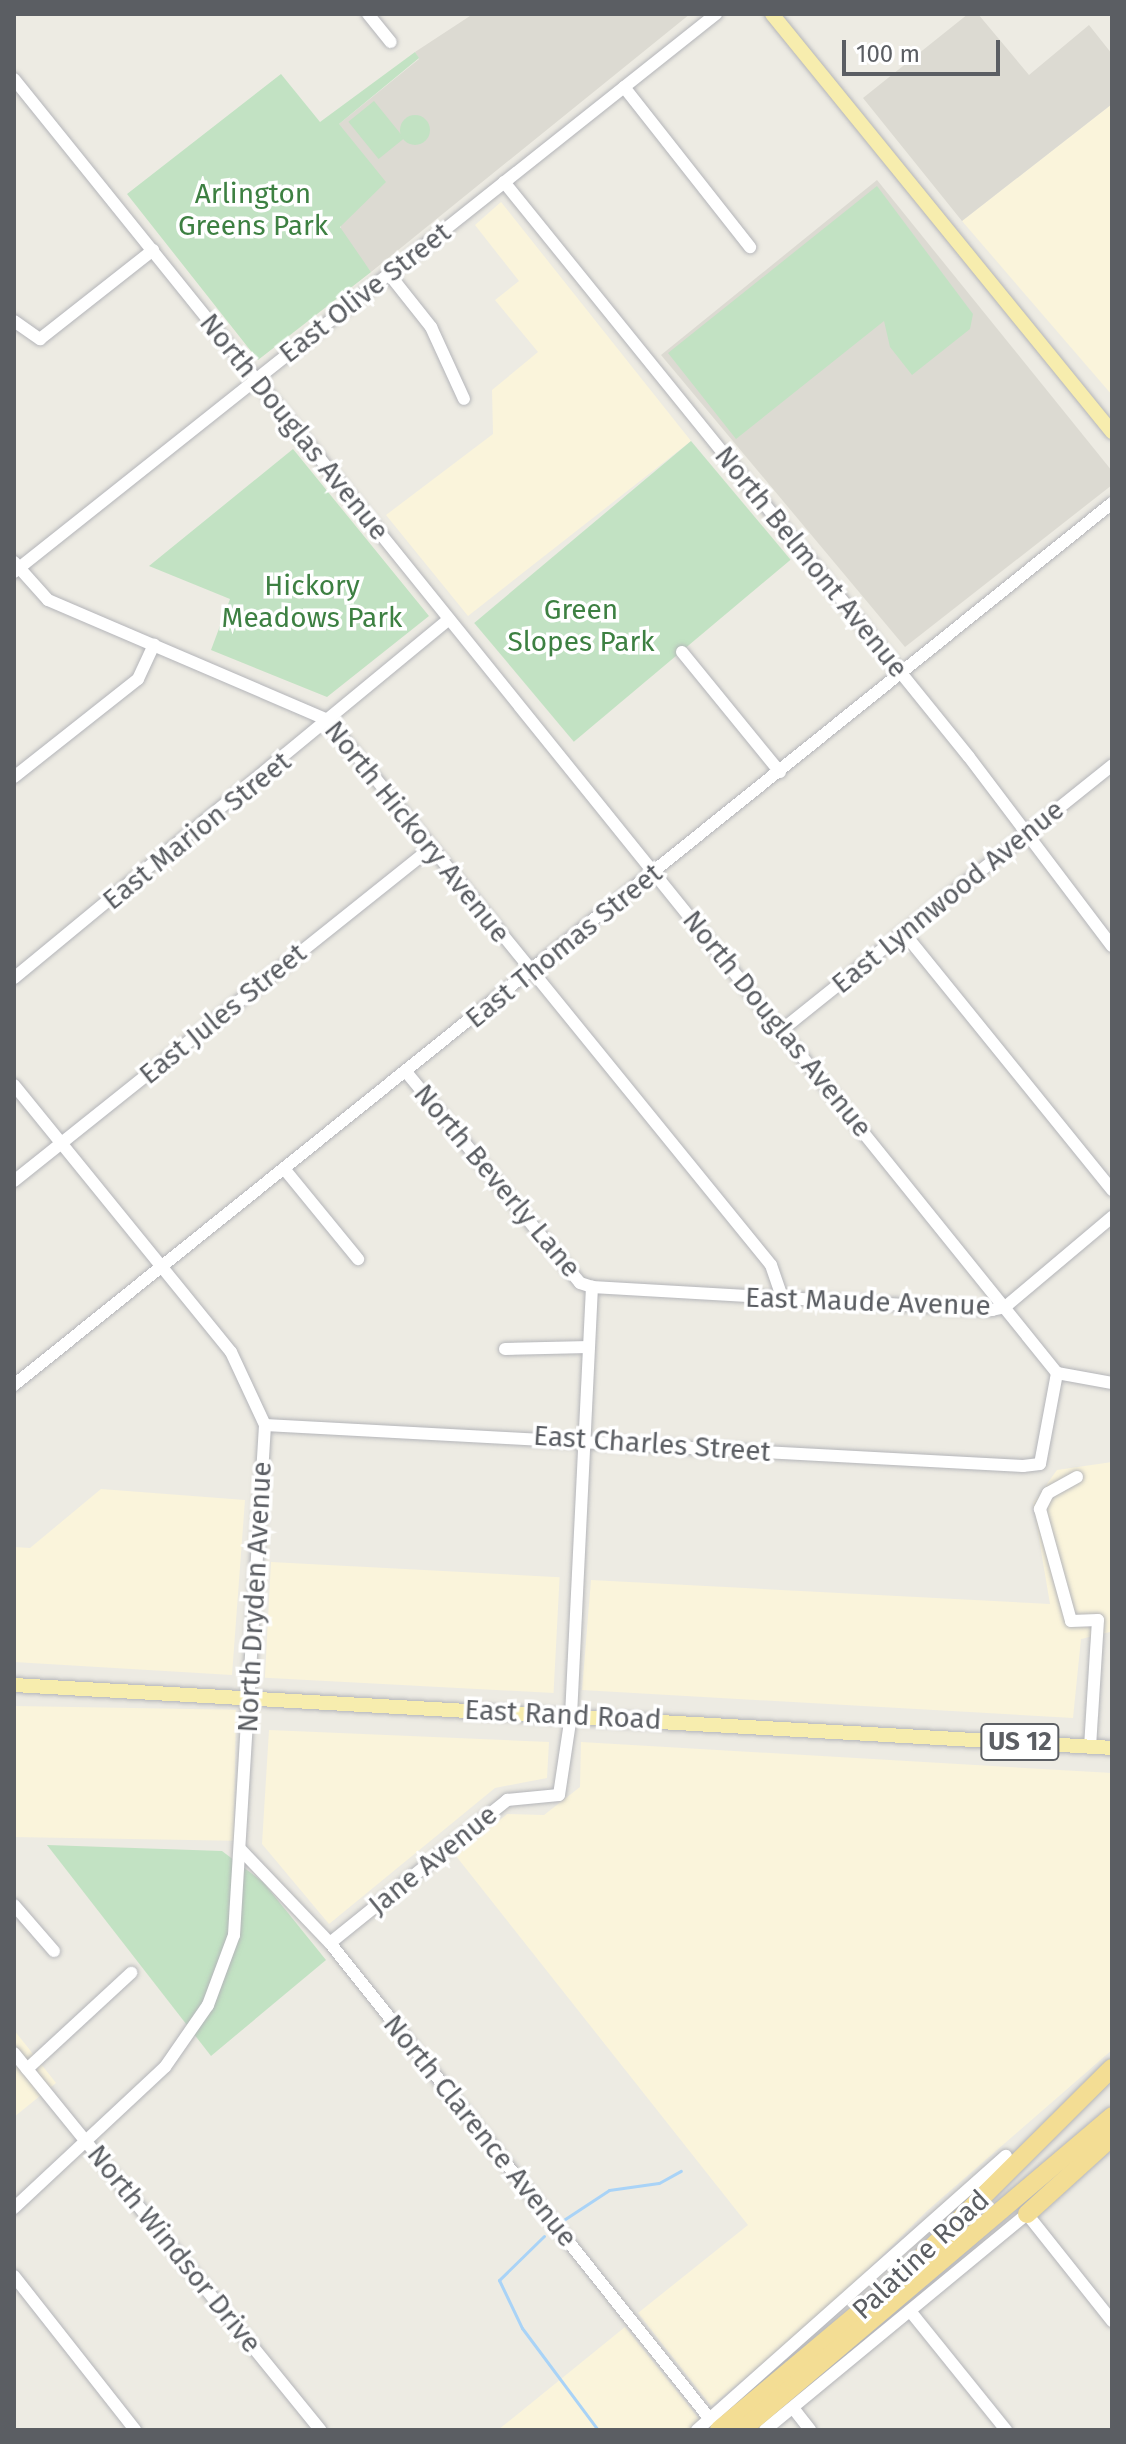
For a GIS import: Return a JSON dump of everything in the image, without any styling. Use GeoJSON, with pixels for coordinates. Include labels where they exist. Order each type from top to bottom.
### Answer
{"type":"FeatureCollection","features":[{"type":"Feature","properties":{"kind":"highway","name":"Palatine Road"},"geometry":{"type":"LineString","coordinates":[[714,2424],[907,2272],[1112,2067]]}},
{"type":"Feature","properties":{"kind":"highway"},"geometry":{"type":"LineString","coordinates":[[1006,2156],[1112,2067]]}},
{"type":"Feature","properties":{"kind":"highway","name":"Palatine Road"},"geometry":{"type":"LineString","coordinates":[[742,2430],[1112,2116]]}},
{"type":"Feature","properties":{"kind":"highway"},"geometry":{"type":"LineString","coordinates":[[1027,2214],[1112,2137]]}},
{"type":"Feature","properties":{"kind":"main road"},"geometry":{"type":"LineString","coordinates":[[772,14],[1112,432]]}},
{"type":"Feature","properties":{"kind":"main road","name":"East Rand Road"},"geometry":{"type":"LineString","coordinates":[[14,1685],[1112,1748]]}},
{"type":"Feature","properties":{"kind":"street"},"geometry":{"type":"LineString","coordinates":[[368,14],[391,42]]}},
{"type":"Feature","properties":{"kind":"street","name":"East Olive Street"},"geometry":{"type":"LineString","coordinates":[[16,567],[716,14]]}},
{"type":"Feature","properties":{"kind":"street","name":"North Douglas Avenue"},"geometry":{"type":"LineString","coordinates":[[14,79],[654,874],[783,1029],[1057,1373]]}},
{"type":"Feature","properties":{"kind":"street"},"geometry":{"type":"LineString","coordinates":[[624,87],[750,247]]}},
{"type":"Feature","properties":{"kind":"street","name":"North Belmont Avenue"},"geometry":{"type":"LineString","coordinates":[[504,182],[902,673],[1023,837],[1112,946]]}},
{"type":"Feature","properties":{"kind":"street"},"geometry":{"type":"LineString","coordinates":[[14,321],[34,341],[40,339],[153,250]]}},
{"type":"Feature","properties":{"kind":"street"},"geometry":{"type":"LineString","coordinates":[[389,274],[431,327],[464,399]]}},
{"type":"Feature","properties":{"kind":"street","name":"East Thomas Street"},"geometry":{"type":"LineString","coordinates":[[14,1385],[165,1269],[1112,503]]}},
{"type":"Feature","properties":{"kind":"street","name":"North Hickory Avenue"},"geometry":{"type":"LineString","coordinates":[[16,567],[48,600],[328,720],[771,1265],[783,1299]]}},
{"type":"Feature","properties":{"kind":"street","name":"East Marion Street"},"geometry":{"type":"LineString","coordinates":[[14,978],[449,619]]}},
{"type":"Feature","properties":{"kind":"street"},"geometry":{"type":"LineString","coordinates":[[14,777],[138,679],[154,645]]}},
{"type":"Feature","properties":{"kind":"street"},"geometry":{"type":"LineString","coordinates":[[682,652],[780,772]]}},
{"type":"Feature","properties":{"kind":"street","name":"East Lynnwood Avenue"},"geometry":{"type":"LineString","coordinates":[[783,1029],[1112,765]]}},
{"type":"Feature","properties":{"kind":"street","name":"East Jules Street"},"geometry":{"type":"LineString","coordinates":[[14,1181],[431,848]]}},
{"type":"Feature","properties":{"kind":"street"},"geometry":{"type":"LineString","coordinates":[[904,933],[1112,1190]]}},
{"type":"Feature","properties":{"kind":"street","name":"North Beverly Lane"},"geometry":{"type":"LineString","coordinates":[[407,1073],[580,1283],[592,1287],[571,1716]]}},
{"type":"Feature","properties":{"kind":"street","name":"North Dryden Avenue"},"geometry":{"type":"LineString","coordinates":[[14,1085],[231,1352],[265,1425],[234,1935],[208,2005],[165,2067],[14,2208]]}},
{"type":"Feature","properties":{"kind":"street"},"geometry":{"type":"LineString","coordinates":[[286,1171],[358,1259]]}},
{"type":"Feature","properties":{"kind":"street","name":"East Maude Avenue"},"geometry":{"type":"LineString","coordinates":[[592,1287],[783,1299],[1005,1307],[1112,1217]]}},
{"type":"Feature","properties":{"kind":"street"},"geometry":{"type":"LineString","coordinates":[[505,1349],[589,1347]]}},
{"type":"Feature","properties":{"kind":"street"},"geometry":{"type":"LineString","coordinates":[[1057,1373],[1112,1383]]}},
{"type":"Feature","properties":{"kind":"street","name":"East Charles Street"},"geometry":{"type":"LineString","coordinates":[[265,1425],[1040,1464],[1057,1373]]}},
{"type":"Feature","properties":{"kind":"street"},"geometry":{"type":"LineString","coordinates":[[1077,1477],[1048,1493],[1040,1509],[1071,1621],[1098,1620],[1090,1747]]}},
{"type":"Feature","properties":{"kind":"street","name":"Jane Avenue"},"geometry":{"type":"LineString","coordinates":[[330,1943],[507,1800],[559,1795],[571,1716]]}},
{"type":"Feature","properties":{"kind":"street","name":"North Clarence Avenue"},"geometry":{"type":"LineString","coordinates":[[241,1850],[330,1943],[714,2424]]}},
{"type":"Feature","properties":{"kind":"street"},"geometry":{"type":"LineString","coordinates":[[14,1905],[54,1951]]}},
{"type":"Feature","properties":{"kind":"street"},"geometry":{"type":"LineString","coordinates":[[27,2069],[131,1973]]}},
{"type":"Feature","properties":{"kind":"street","name":"North Windsor Drive"},"geometry":{"type":"LineString","coordinates":[[14,2053],[320,2430]]}},
{"type":"Feature","properties":{"kind":"street"},"geometry":{"type":"LineString","coordinates":[[697,2430],[714,2424],[1006,2156]]}},
{"type":"Feature","properties":{"kind":"street"},"geometry":{"type":"LineString","coordinates":[[765,2430],[1027,2214],[1112,2321]]}},
{"type":"Feature","properties":{"kind":"street"},"geometry":{"type":"LineString","coordinates":[[14,2276],[135,2430]]}},
{"type":"Feature","properties":{"kind":"street"},"geometry":{"type":"LineString","coordinates":[[910,2311],[1006,2430]]}},
{"type":"Feature","properties":{"kind":"street"},"geometry":{"type":"LineString","coordinates":[[793,2408],[810,2430]]}},
{"type":"Feature","properties":{"kind":"shaded area"},"geometry":{"type":"Polygon","coordinates":[[[473,14],[690,14],[371,272],[341,233],[339,124],[419,59],[415,52],[473,14]]]}},
{"type":"Feature","properties":{"kind":"shaded area"},"geometry":{"type":"Polygon","coordinates":[[[968,14],[978,14],[1029,75],[1089,25],[1112,54],[1112,104],[962,221],[863,98],[968,14]]]}},
{"type":"Feature","properties":{"kind":"shaded area"},"geometry":{"type":"Polygon","coordinates":[[[1112,104],[1112,395],[962,221],[1112,104]]]}},
{"type":"Feature","properties":{"kind":"shaded area"},"geometry":{"type":"Polygon","coordinates":[[[877,180],[1112,471],[1112,485],[905,647],[661,355],[877,180]]]}},
{"type":"Feature","properties":{"kind":"shaded area"},"geometry":{"type":"Polygon","coordinates":[[[501,202],[691,441],[468,616],[386,515],[493,434],[492,390],[538,352],[495,300],[519,281],[475,225],[501,202]]]}},
{"type":"Feature","properties":{"kind":"shaded area"},"geometry":{"type":"Polygon","coordinates":[[[1112,1462],[1112,1723],[1110,1632],[1081,1639],[1073,1718],[582,1690],[591,1580],[1050,1604],[1033,1503],[1057,1470],[1112,1462]]]}},
{"type":"Feature","properties":{"kind":"shaded area"},"geometry":{"type":"Polygon","coordinates":[[[101,1489],[245,1500],[232,1675],[14,1662],[14,1547],[30,1548],[101,1489]]]}},
{"type":"Feature","properties":{"kind":"shaded area"},"geometry":{"type":"Polygon","coordinates":[[[271,1562],[560,1577],[554,1693],[265,1678],[271,1562]]]}},
{"type":"Feature","properties":{"kind":"shaded area"},"geometry":{"type":"Polygon","coordinates":[[[14,1706],[236,1710],[234,1841],[14,1837],[14,1706]]]}},
{"type":"Feature","properties":{"kind":"shaded area"},"geometry":{"type":"Polygon","coordinates":[[[269,1730],[549,1742],[547,1778],[495,1788],[329,1924],[262,1844],[269,1730]]]}},
{"type":"Feature","properties":{"kind":"shaded area"},"geometry":{"type":"Polygon","coordinates":[[[581,1742],[1112,1773],[1112,2050],[927,2211],[823,2314],[711,2406],[638,2313],[748,2225],[456,1856],[507,1814],[544,1815],[580,1787],[581,1742]]]}},
{"type":"Feature","properties":{"kind":"shaded area"},"geometry":{"type":"Polygon","coordinates":[[[14,2030],[56,2083],[14,2117],[14,2030]]]}},
{"type":"Feature","properties":{"kind":"shaded area"},"geometry":{"type":"Polygon","coordinates":[[[625,2327],[700,2420],[688,2430],[498,2430],[625,2327]]]}},
{"type":"Feature","properties":{"kind":"green space","name":"Arlington Greens Park"},"geometry":{"type":"Polygon","coordinates":[[[415,52],[419,58],[339,124],[386,182],[340,227],[371,272],[258,360],[127,194],[281,74],[320,122],[415,52]]]}},
{"type":"Feature","properties":{"kind":"green space"},"geometry":{"type":"Polygon","coordinates":[[[374,101],[404,138],[379,159],[348,122],[374,101]]]}},
{"type":"Feature","properties":{"kind":"green space"},"geometry":{"type":"Polygon","coordinates":[[[415,115],[425,120],[430,130],[425,140],[415,145],[405,140],[400,130],[405,120],[415,115]]]}},
{"type":"Feature","properties":{"kind":"green space"},"geometry":{"type":"Polygon","coordinates":[[[877,186],[973,314],[970,329],[912,375],[890,347],[884,321],[736,439],[668,353],[877,186]]]}},
{"type":"Feature","properties":{"kind":"green space","name":"Green Slopes Park"},"geometry":{"type":"Polygon","coordinates":[[[691,441],[791,560],[574,742],[474,623],[691,441]]]}},
{"type":"Feature","properties":{"kind":"green space","name":"Hickory Meadows Park"},"geometry":{"type":"Polygon","coordinates":[[[293,449],[429,616],[327,697],[211,650],[230,599],[149,566],[293,449]]]}},
{"type":"Feature","properties":{"kind":"green space"},"geometry":{"type":"Polygon","coordinates":[[[47,1845],[222,1851],[263,1882],[326,1960],[211,2056],[47,1845]]]}},
{"type":"Feature","properties":{"kind":"waterway"},"geometry":{"type":"LineString","coordinates":[[562,2221],[609,2190],[659,2183],[681,2171]]}},
{"type":"Feature","properties":{"kind":"waterway"},"geometry":{"type":"LineString","coordinates":[[544,2236],[499,2280],[522,2328],[598,2430]]}}]}
